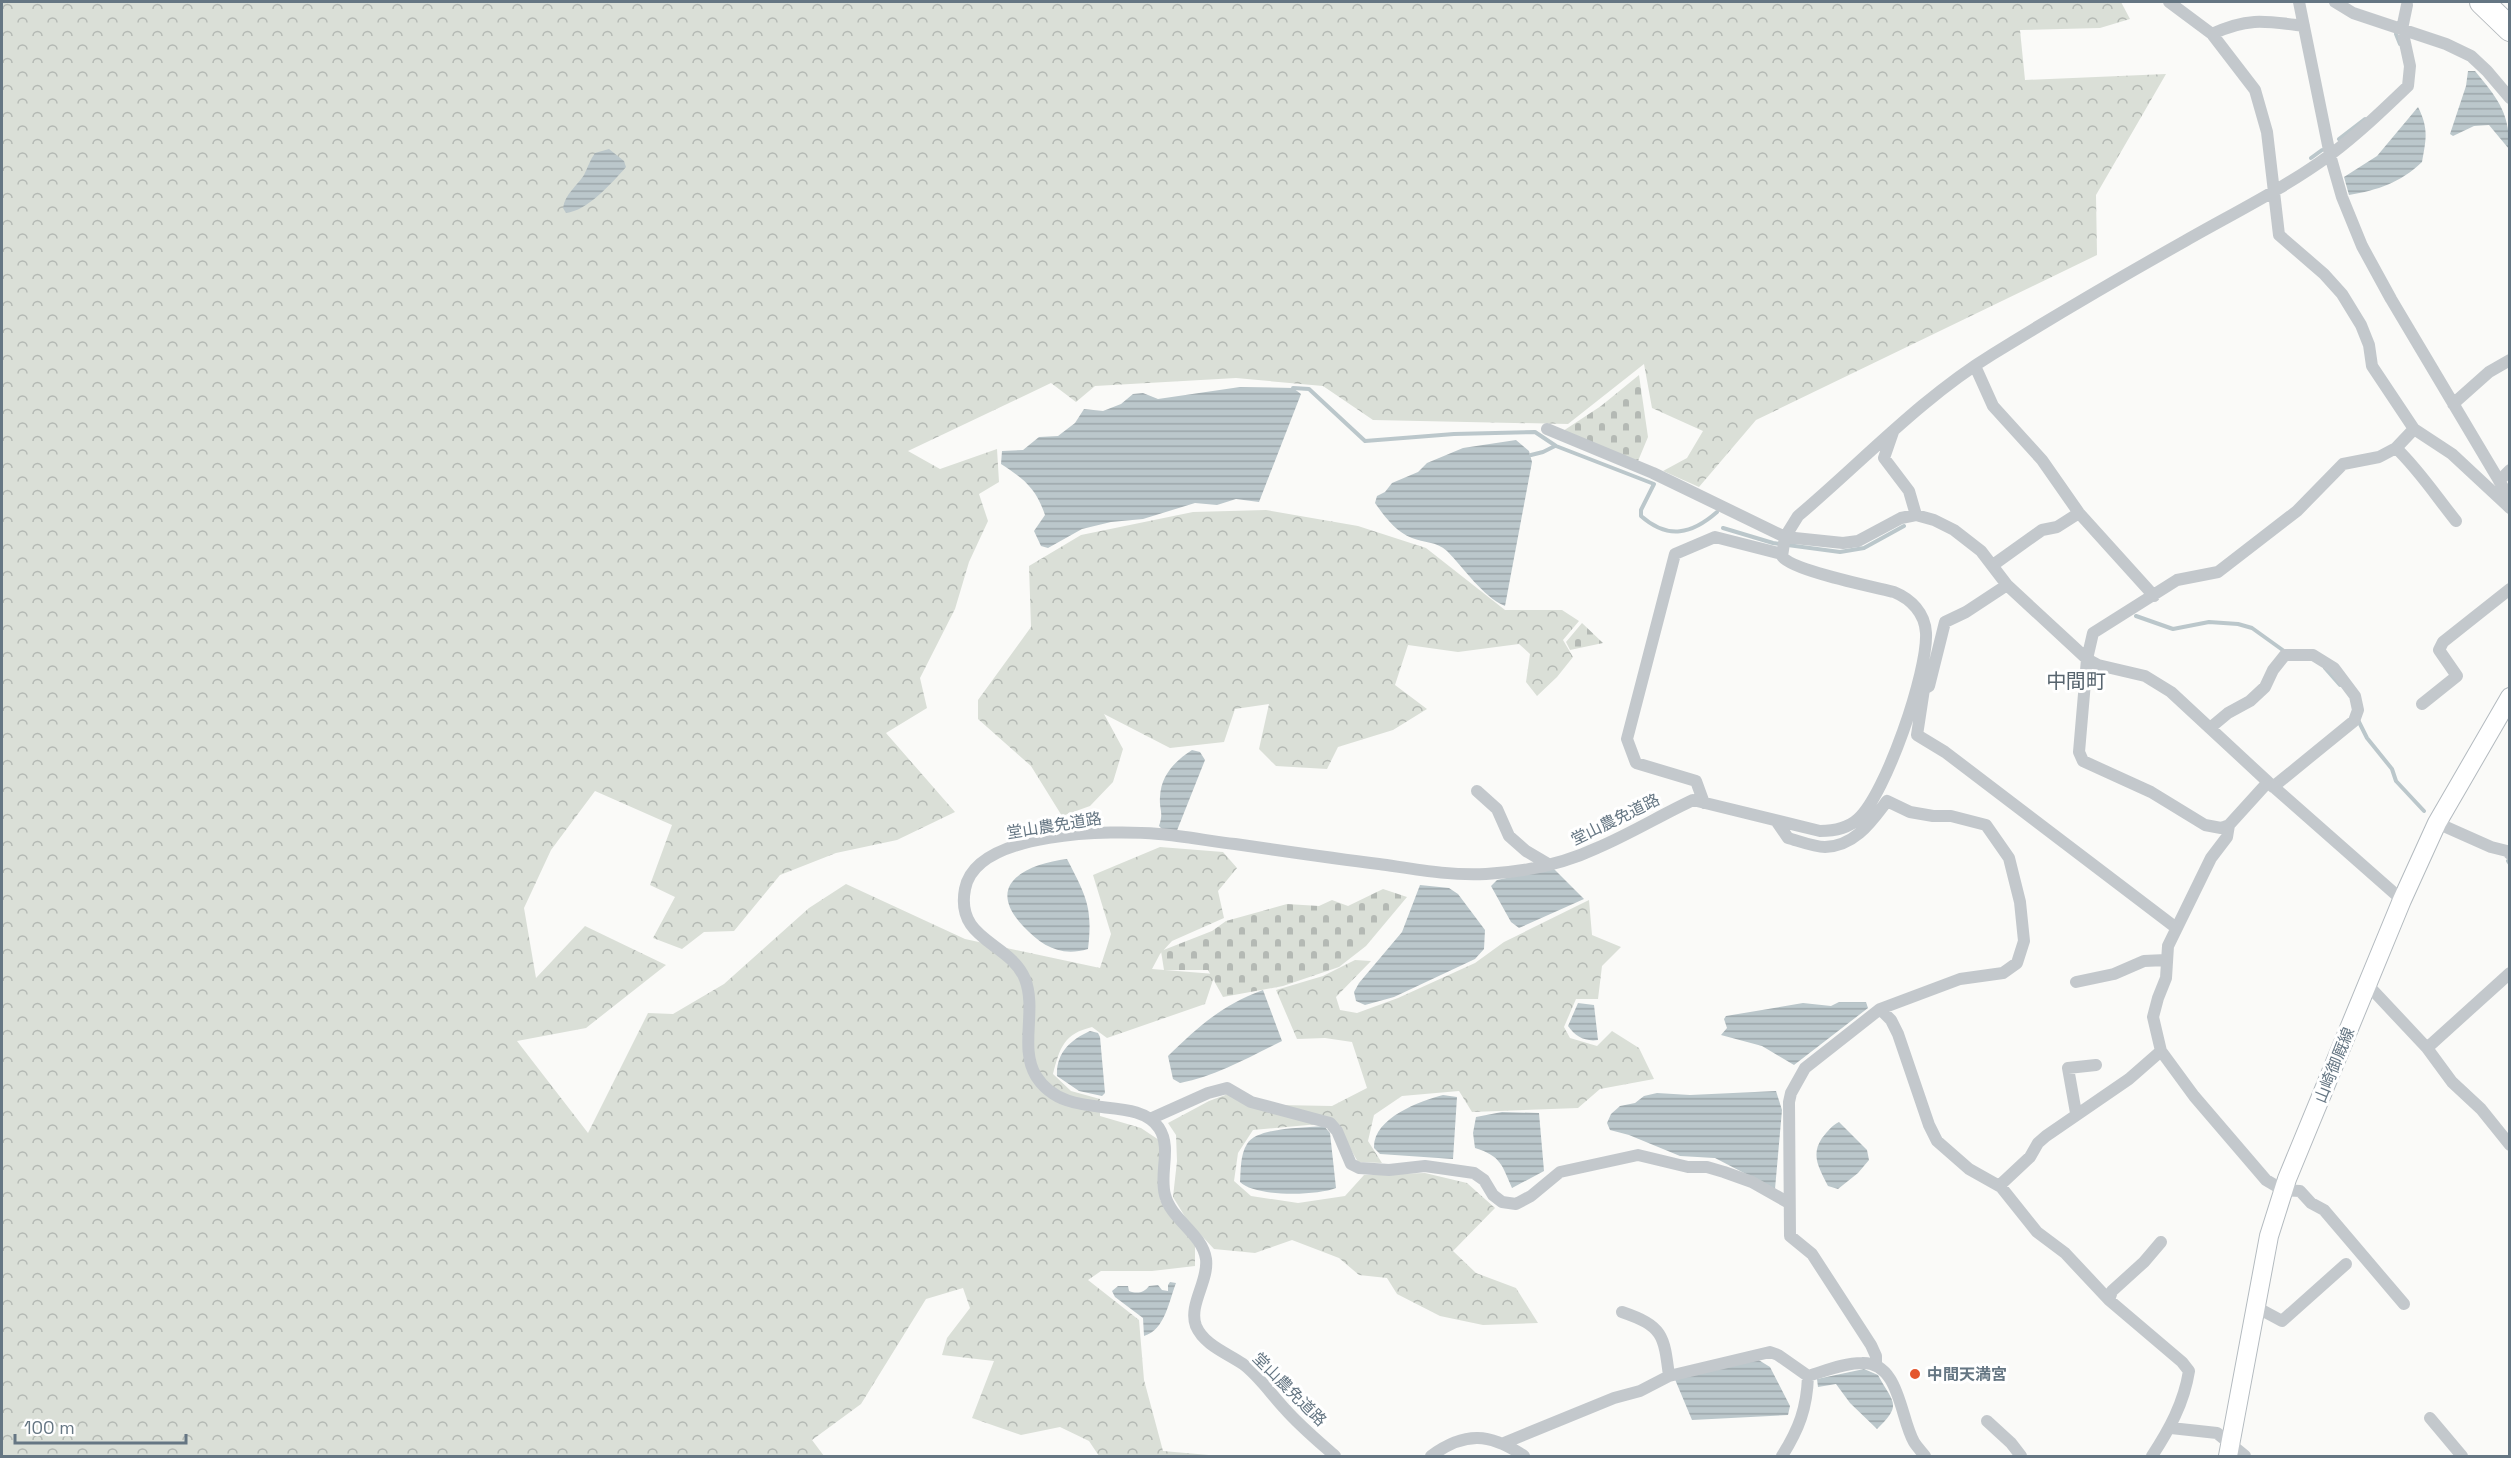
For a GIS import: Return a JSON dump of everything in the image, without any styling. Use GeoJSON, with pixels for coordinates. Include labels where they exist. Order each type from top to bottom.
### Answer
{"type":"FeatureCollection","features":[{"type":"Feature","properties":{"kind":"highway"},"geometry":{"type":"LineString","coordinates":[[2482,2],[2510,29]]}},
{"type":"Feature","properties":{"kind":"main road","name":"山崎御厩線"},"geometry":{"type":"LineString","coordinates":[[2230,1450],[2269,1236],[2283,1190],[2402,900],[2437,823],[2510,697]]}},
{"type":"Feature","properties":{"kind":"street"},"geometry":{"type":"LineString","coordinates":[[2169,2],[2212,34],[2255,90],[2267,132],[2279,235],[2324,274],[2342,294],[2361,325],[2377,374],[2414,429],[2452,454],[2510,508]]}},
{"type":"Feature","properties":{"kind":"street"},"geometry":{"type":"LineString","coordinates":[[2299,2],[2330,155],[2342,196],[2362,246],[2510,499]]}},
{"type":"Feature","properties":{"kind":"street"},"geometry":{"type":"LineString","coordinates":[[2335,2],[2353,13],[2446,44],[2471,56],[2487,70],[2510,98]]}},
{"type":"Feature","properties":{"kind":"street"},"geometry":{"type":"LineString","coordinates":[[2175,927],[1945,752],[1917,735],[1926,632],[1916,607],[1906,597],[1786,562],[1784,545],[1798,516],[1929,400],[1975,366],[2161,254],[2273,191],[2330,155],[2408,86],[2410,66],[2402,29],[2407,5]]}},
{"type":"Feature","properties":{"kind":"street"},"geometry":{"type":"LineString","coordinates":[[2212,34],[2233,24],[2256,21],[2304,26]]}},
{"type":"Feature","properties":{"kind":"street"},"geometry":{"type":"LineString","coordinates":[[2453,404],[2489,372],[2510,360]]}},
{"type":"Feature","properties":{"kind":"street"},"geometry":{"type":"LineString","coordinates":[[1975,366],[1993,406],[2042,460],[2079,513],[2154,596]]}},
{"type":"Feature","properties":{"kind":"street"},"geometry":{"type":"LineString","coordinates":[[1547,429],[1653,473],[1784,545]]}},
{"type":"Feature","properties":{"kind":"street"},"geometry":{"type":"LineString","coordinates":[[2210,728],[2228,713],[2250,701],[2265,687],[2273,670],[2285,655],[2313,654],[2334,668],[2355,696],[2356,715],[2271,785],[2229,825],[2221,828],[2205,825],[2151,792],[2083,761],[2079,752],[2087,659],[2093,633],[2177,580],[2218,572],[2297,511],[2343,464],[2379,458],[2396,448],[2414,429]]}},
{"type":"Feature","properties":{"kind":"street"},"geometry":{"type":"LineString","coordinates":[[1893,432],[1884,458],[1902,478],[1909,491],[1916,515]]}},
{"type":"Feature","properties":{"kind":"street"},"geometry":{"type":"LineString","coordinates":[[2396,448],[2416,467],[2428,487],[2456,521]]}},
{"type":"Feature","properties":{"kind":"street"},"geometry":{"type":"LineString","coordinates":[[2499,481],[2510,470]]}},
{"type":"Feature","properties":{"kind":"street"},"geometry":{"type":"LineString","coordinates":[[1993,565],[2042,530],[2057,527],[2079,513]]}},
{"type":"Feature","properties":{"kind":"street"},"geometry":{"type":"LineString","coordinates":[[1920,688],[1873,801],[1857,820],[1836,831],[1820,831],[1777,822],[1699,801],[1696,781],[1636,763],[1627,740],[1675,554],[1715,537],[1784,545],[1858,541],[1901,518],[1916,515],[1934,520],[1954,530],[1993,565],[2007,585],[2087,659],[2098,665],[2145,676],[2157,682],[2402,900]]}},
{"type":"Feature","properties":{"kind":"street"},"geometry":{"type":"LineString","coordinates":[[1920,688],[1929,686],[1945,622],[1966,612],[2007,585]]}},
{"type":"Feature","properties":{"kind":"street"},"geometry":{"type":"LineString","coordinates":[[2422,704],[2457,676],[2439,650],[2443,642],[2510,589]]}},
{"type":"Feature","properties":{"kind":"street"},"geometry":{"type":"LineString","coordinates":[[1478,791],[1497,809],[1509,836],[1526,851],[1548,864]]}},
{"type":"Feature","properties":{"kind":"street","name":"堂山農免道路"},"geometry":{"type":"LineString","coordinates":[[1335,1456],[1290,1415],[1246,1366],[1210,1343],[1197,1327],[1194,1316],[1206,1272],[1206,1257],[1199,1242],[1173,1212],[1165,1197],[1164,1142],[1158,1126],[1140,1114],[1077,1105],[1050,1092],[1039,1081],[1032,1068],[1029,1054],[1029,990],[1023,974],[1014,960],[977,933],[968,919],[964,890],[975,867],[1001,850],[1089,833],[1120,832],[1160,834],[1456,874],[1494,873],[1525,870],[1596,849],[1699,801]]}},
{"type":"Feature","properties":{"kind":"street"},"geometry":{"type":"LineString","coordinates":[[1777,822],[1788,838],[1825,847],[1849,841],[1864,832],[1887,801],[1910,812],[1932,816],[1951,816],[1986,825],[2009,858],[2020,902],[2024,940],[2017,963],[2003,974],[1960,979],[1880,1009],[1805,1068],[1791,1093],[1789,1102],[1790,1236],[1812,1254],[1871,1345],[1876,1356],[1876,1365]]}},
{"type":"Feature","properties":{"kind":"street"},"geometry":{"type":"LineString","coordinates":[[2437,823],[2491,847],[2509,849]]}},
{"type":"Feature","properties":{"kind":"street"},"geometry":{"type":"LineString","coordinates":[[2229,825],[2227,837],[2211,858],[2175,927],[2168,946],[2166,978],[2157,998],[2153,1017],[2161,1051],[2194,1096],[2266,1180],[2283,1190],[2300,1191],[2311,1203],[2324,1210],[2404,1304]]}},
{"type":"Feature","properties":{"kind":"street"},"geometry":{"type":"LineString","coordinates":[[2076,982],[2114,974],[2144,961],[2166,960]]}},
{"type":"Feature","properties":{"kind":"street"},"geometry":{"type":"LineString","coordinates":[[2427,1048],[2510,973]]}},
{"type":"Feature","properties":{"kind":"street"},"geometry":{"type":"LineString","coordinates":[[2367,984],[2427,1048],[2452,1082],[2481,1109],[2510,1145]]}},
{"type":"Feature","properties":{"kind":"street"},"geometry":{"type":"LineString","coordinates":[[1880,1009],[1891,1020],[1898,1034],[1937,1141],[1969,1169],[1999,1186],[2037,1232],[2065,1253],[2109,1300],[2189,1371],[2171,1428],[2152,1456]]}},
{"type":"Feature","properties":{"kind":"street"},"geometry":{"type":"LineString","coordinates":[[1999,1186],[2030,1157],[2038,1143],[2076,1113],[2091,1107],[2129,1079],[2161,1051]]}},
{"type":"Feature","properties":{"kind":"street"},"geometry":{"type":"LineString","coordinates":[[2076,1113],[2068,1068],[2096,1065]]}},
{"type":"Feature","properties":{"kind":"street"},"geometry":{"type":"LineString","coordinates":[[1150,1119],[1208,1093],[1227,1088],[1251,1102],[1330,1123],[1337,1131],[1351,1164],[1359,1168],[1389,1170],[1425,1166],[1474,1173],[1484,1180],[1492,1195],[1502,1203],[1516,1204],[1531,1196],[1560,1172],[1638,1155],[1688,1167],[1707,1167],[1724,1172],[1752,1182],[1789,1203]]}},
{"type":"Feature","properties":{"kind":"street"},"geometry":{"type":"LineString","coordinates":[[2109,1300],[2112,1291],[2144,1262],[2161,1242]]}},
{"type":"Feature","properties":{"kind":"street"},"geometry":{"type":"LineString","coordinates":[[2256,1306],[2282,1321],[2346,1264]]}},
{"type":"Feature","properties":{"kind":"street"},"geometry":{"type":"LineString","coordinates":[[1622,1312],[1646,1322],[1664,1338],[1669,1376]]}},
{"type":"Feature","properties":{"kind":"street"},"geometry":{"type":"LineString","coordinates":[[1504,1443],[1614,1398],[1640,1391],[1669,1376],[1770,1352],[1808,1376]]}},
{"type":"Feature","properties":{"kind":"street"},"geometry":{"type":"LineString","coordinates":[[1808,1376],[1847,1365],[1863,1363],[1876,1365],[1890,1379],[1914,1442],[1926,1456]]}},
{"type":"Feature","properties":{"kind":"street"},"geometry":{"type":"LineString","coordinates":[[1782,1456],[1794,1437],[1807,1403],[1808,1376]]}},
{"type":"Feature","properties":{"kind":"street"},"geometry":{"type":"LineString","coordinates":[[2430,1418],[2462,1456]]}},
{"type":"Feature","properties":{"kind":"street"},"geometry":{"type":"LineString","coordinates":[[1987,1421],[2011,1443],[2021,1456]]}},
{"type":"Feature","properties":{"kind":"street"},"geometry":{"type":"LineString","coordinates":[[2171,1428],[2217,1433],[2230,1450],[2245,1456]]}},
{"type":"Feature","properties":{"kind":"street"},"geometry":{"type":"LineString","coordinates":[[1431,1456],[1445,1447],[1470,1438],[1488,1438],[1504,1443],[1524,1456]]}},
{"type":"Feature","properties":{"kind":"green space"},"geometry":{"type":"Polygon","coordinates":[[[2,2],[2121,2],[2130,19],[2100,28],[2020,30],[2025,80],[2166,74],[2096,195],[2097,255],[1756,420],[1699,487],[1663,471],[1687,458],[1703,431],[1652,408],[1644,364],[1568,424],[1373,420],[1323,386],[1236,378],[1095,386],[1076,402],[1051,383],[908,451],[940,469],[997,449],[999,482],[979,494],[988,521],[969,562],[955,609],[920,678],[927,708],[886,733],[955,812],[897,840],[836,853],[780,875],[734,931],[704,932],[682,949],[653,938],[675,897],[650,885],[672,825],[595,791],[551,850],[524,908],[536,978],[585,926],[666,965],[586,1028],[517,1041],[588,1133],[648,1013],[673,1014],[724,984],[809,908],[846,884],[965,939],[1100,968],[1111,934],[1093,875],[1160,847],[1223,852],[1237,868],[1218,891],[1224,918],[1172,941],[1160,954],[1152,969],[1215,974],[1205,1004],[1107,1038],[1092,1027],[1083,1030],[1065,1043],[1058,1056],[1053,1074],[1071,1091],[1100,1099],[1100,1116],[1141,1128],[1159,1140],[1160,1200],[1195,1244],[1195,1266],[1152,1271],[1101,1271],[1088,1280],[1139,1320],[1144,1380],[1163,1451],[1220,1456],[1099,1456],[1089,1441],[1060,1427],[1021,1435],[972,1418],[994,1361],[942,1355],[947,1338],[970,1308],[963,1288],[926,1299],[861,1404],[812,1440],[824,1456],[2,1456],[2,2]]]}},
{"type":"Feature","properties":{"kind":"green space"},"geometry":{"type":"Polygon","coordinates":[[[1639,375],[1648,437],[1638,461],[1563,431],[1601,406],[1639,375]]]}},
{"type":"Feature","properties":{"kind":"green space"},"geometry":{"type":"Polygon","coordinates":[[[1266,510],[1358,526],[1426,548],[1505,610],[1562,610],[1579,621],[1563,640],[1573,657],[1557,677],[1537,696],[1526,682],[1530,654],[1519,644],[1458,652],[1408,645],[1395,685],[1427,709],[1393,730],[1338,747],[1327,769],[1276,766],[1259,749],[1269,704],[1235,709],[1224,742],[1170,748],[1104,714],[1123,749],[1113,782],[1090,806],[1062,816],[1031,766],[978,719],[978,700],[1031,627],[1029,566],[1081,535],[1193,512],[1266,510]]]}},
{"type":"Feature","properties":{"kind":"green space"},"geometry":{"type":"Polygon","coordinates":[[[1582,623],[1603,643],[1570,650],[1566,642],[1582,623]]]}},
{"type":"Feature","properties":{"kind":"green space"},"geometry":{"type":"Polygon","coordinates":[[[1383,889],[1407,897],[1366,946],[1339,967],[1283,986],[1223,997],[1208,970],[1164,970],[1161,951],[1212,931],[1226,921],[1287,904],[1319,906],[1332,900],[1348,906],[1383,889]]]}},
{"type":"Feature","properties":{"kind":"green space"},"geometry":{"type":"Polygon","coordinates":[[[1589,900],[1592,935],[1621,947],[1602,966],[1598,999],[1576,999],[1564,1027],[1570,1038],[1597,1046],[1612,1031],[1639,1048],[1654,1079],[1600,1089],[1578,1108],[1472,1112],[1459,1091],[1402,1096],[1374,1115],[1368,1141],[1382,1163],[1358,1162],[1336,1124],[1279,1105],[1332,1106],[1367,1088],[1352,1042],[1325,1038],[1297,1039],[1276,990],[1323,976],[1355,960],[1371,961],[1336,997],[1340,1010],[1357,1013],[1398,998],[1475,963],[1504,942],[1589,900]]]}},
{"type":"Feature","properties":{"kind":"green space"},"geometry":{"type":"Polygon","coordinates":[[[1228,1094],[1319,1124],[1253,1130],[1238,1153],[1234,1181],[1251,1196],[1298,1203],[1345,1196],[1364,1175],[1425,1173],[1467,1183],[1495,1208],[1453,1251],[1476,1273],[1516,1288],[1538,1323],[1483,1325],[1440,1316],[1397,1294],[1387,1278],[1359,1275],[1339,1258],[1292,1240],[1255,1253],[1214,1249],[1187,1220],[1173,1197],[1177,1161],[1176,1135],[1168,1123],[1209,1101],[1228,1094]]]}},
{"type":"Feature","properties":{"kind":"shaded area"},"geometry":{"type":"Polygon","coordinates":[[[2468,71],[2475,71],[2501,106],[2507,125],[2509,149],[2489,125],[2474,126],[2453,136],[2450,134],[2466,86],[2468,71]]]}},
{"type":"Feature","properties":{"kind":"shaded area"},"geometry":{"type":"Polygon","coordinates":[[[2418,107],[2426,134],[2422,162],[2397,180],[2370,191],[2349,195],[2344,177],[2377,156],[2418,107]]]}},
{"type":"Feature","properties":{"kind":"shaded area"},"geometry":{"type":"Polygon","coordinates":[[[609,149],[624,161],[626,167],[591,202],[566,213],[563,208],[566,198],[584,175],[595,153],[609,149]]]}},
{"type":"Feature","properties":{"kind":"shaded area"},"geometry":{"type":"Polygon","coordinates":[[[1240,387],[1293,388],[1301,394],[1259,502],[1236,499],[1217,505],[1195,503],[1143,519],[1111,522],[1082,529],[1048,548],[1041,546],[1034,531],[1045,515],[1038,498],[1028,485],[1001,464],[1002,451],[1023,450],[1039,437],[1058,436],[1075,423],[1084,409],[1103,411],[1121,404],[1133,394],[1143,393],[1158,399],[1240,387]]]}},
{"type":"Feature","properties":{"kind":"shaded area"},"geometry":{"type":"Polygon","coordinates":[[[1516,440],[1529,451],[1532,462],[1505,606],[1481,589],[1447,551],[1439,545],[1412,538],[1401,532],[1375,503],[1377,496],[1385,492],[1392,483],[1418,472],[1427,463],[1463,448],[1516,440]]]}},
{"type":"Feature","properties":{"kind":"shaded area"},"geometry":{"type":"Polygon","coordinates":[[[1192,750],[1200,752],[1205,760],[1176,833],[1159,826],[1161,789],[1170,769],[1192,750]]]}},
{"type":"Feature","properties":{"kind":"shaded area"},"geometry":{"type":"Polygon","coordinates":[[[1067,859],[1083,893],[1090,922],[1088,949],[1069,952],[1052,948],[1037,939],[1012,911],[1008,898],[1009,887],[1015,878],[1025,871],[1067,859]]]}},
{"type":"Feature","properties":{"kind":"shaded area"},"geometry":{"type":"Polygon","coordinates":[[[1553,868],[1584,899],[1519,928],[1511,922],[1491,886],[1497,880],[1553,868]]]}},
{"type":"Feature","properties":{"kind":"shaded area"},"geometry":{"type":"Polygon","coordinates":[[[1420,885],[1449,888],[1458,894],[1485,930],[1484,949],[1475,959],[1394,997],[1365,1005],[1356,1001],[1354,992],[1359,983],[1402,932],[1420,885]]]}},
{"type":"Feature","properties":{"kind":"shaded area"},"geometry":{"type":"Polygon","coordinates":[[[1263,990],[1282,1041],[1206,1076],[1180,1083],[1173,1079],[1168,1056],[1212,1017],[1235,1002],[1263,990]]]}},
{"type":"Feature","properties":{"kind":"shaded area"},"geometry":{"type":"Polygon","coordinates":[[[1839,1002],[1866,1002],[1868,1008],[1794,1065],[1762,1046],[1721,1035],[1727,1028],[1724,1019],[1726,1016],[1803,1003],[1831,1006],[1839,1002]]]}},
{"type":"Feature","properties":{"kind":"shaded area"},"geometry":{"type":"Polygon","coordinates":[[[1578,1003],[1594,1005],[1598,1040],[1581,1038],[1568,1026],[1578,1003]]]}},
{"type":"Feature","properties":{"kind":"shaded area"},"geometry":{"type":"Polygon","coordinates":[[[1090,1031],[1098,1033],[1100,1037],[1105,1093],[1102,1096],[1079,1091],[1057,1076],[1059,1061],[1066,1048],[1090,1031]]]}},
{"type":"Feature","properties":{"kind":"shaded area"},"geometry":{"type":"Polygon","coordinates":[[[1776,1091],[1782,1110],[1775,1189],[1715,1158],[1680,1156],[1629,1135],[1610,1130],[1607,1123],[1611,1114],[1620,1106],[1635,1103],[1644,1096],[1657,1093],[1690,1095],[1776,1091]]]}},
{"type":"Feature","properties":{"kind":"shaded area"},"geometry":{"type":"Polygon","coordinates":[[[1443,1095],[1457,1097],[1453,1159],[1380,1154],[1374,1148],[1376,1137],[1389,1120],[1411,1106],[1443,1095]]]}},
{"type":"Feature","properties":{"kind":"shaded area"},"geometry":{"type":"Polygon","coordinates":[[[1502,1112],[1539,1113],[1544,1171],[1512,1188],[1500,1162],[1490,1154],[1475,1148],[1473,1133],[1476,1117],[1502,1112]]]}},
{"type":"Feature","properties":{"kind":"shaded area"},"geometry":{"type":"Polygon","coordinates":[[[1839,1122],[1867,1150],[1869,1160],[1858,1173],[1838,1189],[1828,1186],[1819,1168],[1817,1151],[1822,1138],[1839,1122]]]}},
{"type":"Feature","properties":{"kind":"shaded area"},"geometry":{"type":"Polygon","coordinates":[[[1324,1126],[1330,1133],[1336,1188],[1315,1193],[1286,1194],[1259,1190],[1240,1182],[1243,1153],[1252,1138],[1282,1129],[1324,1126]]]}},
{"type":"Feature","properties":{"kind":"shaded area"},"geometry":{"type":"Polygon","coordinates":[[[1170,1282],[1176,1283],[1162,1321],[1151,1333],[1144,1336],[1143,1318],[1115,1297],[1112,1291],[1118,1286],[1128,1286],[1129,1291],[1140,1292],[1149,1286],[1158,1285],[1162,1290],[1168,1291],[1170,1282]]]}},
{"type":"Feature","properties":{"kind":"shaded area"},"geometry":{"type":"Polygon","coordinates":[[[1757,1359],[1770,1367],[1790,1406],[1788,1415],[1692,1420],[1674,1377],[1757,1359]]]}},
{"type":"Feature","properties":{"kind":"shaded area"},"geometry":{"type":"Polygon","coordinates":[[[1864,1369],[1878,1375],[1893,1403],[1890,1414],[1877,1429],[1850,1403],[1836,1384],[1818,1387],[1817,1379],[1864,1369]]]}},
{"type":"Feature","properties":{"kind":"waterway"},"geometry":{"type":"LineString","coordinates":[[2396,34],[2400,44]]}},
{"type":"Feature","properties":{"kind":"waterway"},"geometry":{"type":"LineString","coordinates":[[2339,139],[2365,119]]}},
{"type":"Feature","properties":{"kind":"waterway"},"geometry":{"type":"LineString","coordinates":[[2311,158],[2322,150]]}},
{"type":"Feature","properties":{"kind":"waterway"},"geometry":{"type":"LineString","coordinates":[[1293,388],[1309,389],[1365,441],[1454,434],[1535,432],[1556,446],[1654,484],[1641,510],[1641,516],[1661,529],[1670,531],[1689,529],[1717,512]]}},
{"type":"Feature","properties":{"kind":"waterway"},"geometry":{"type":"LineString","coordinates":[[1531,455],[1555,446]]}},
{"type":"Feature","properties":{"kind":"waterway"},"geometry":{"type":"LineString","coordinates":[[1723,528],[1773,543],[1840,552],[1864,548],[1904,526]]}},
{"type":"Feature","properties":{"kind":"waterway"},"geometry":{"type":"LineString","coordinates":[[2136,616],[2173,629],[2209,622],[2238,624],[2252,628],[2284,651]]}},
{"type":"Feature","properties":{"kind":"waterway"},"geometry":{"type":"LineString","coordinates":[[2325,668],[2340,685]]}},
{"type":"Feature","properties":{"kind":"waterway"},"geometry":{"type":"LineString","coordinates":[[2358,720],[2367,738],[2392,769],[2396,781],[2424,811]]}},
{"type":"Feature","properties":{"kind":"place","name":"中間天満宮"},"geometry":{"type":"Point","coordinates":[1915,1374]}},
{"type":"Feature","properties":{"kind":"district","name":"中間町"},"geometry":{"type":"Point","coordinates":[2076,681]}}]}
